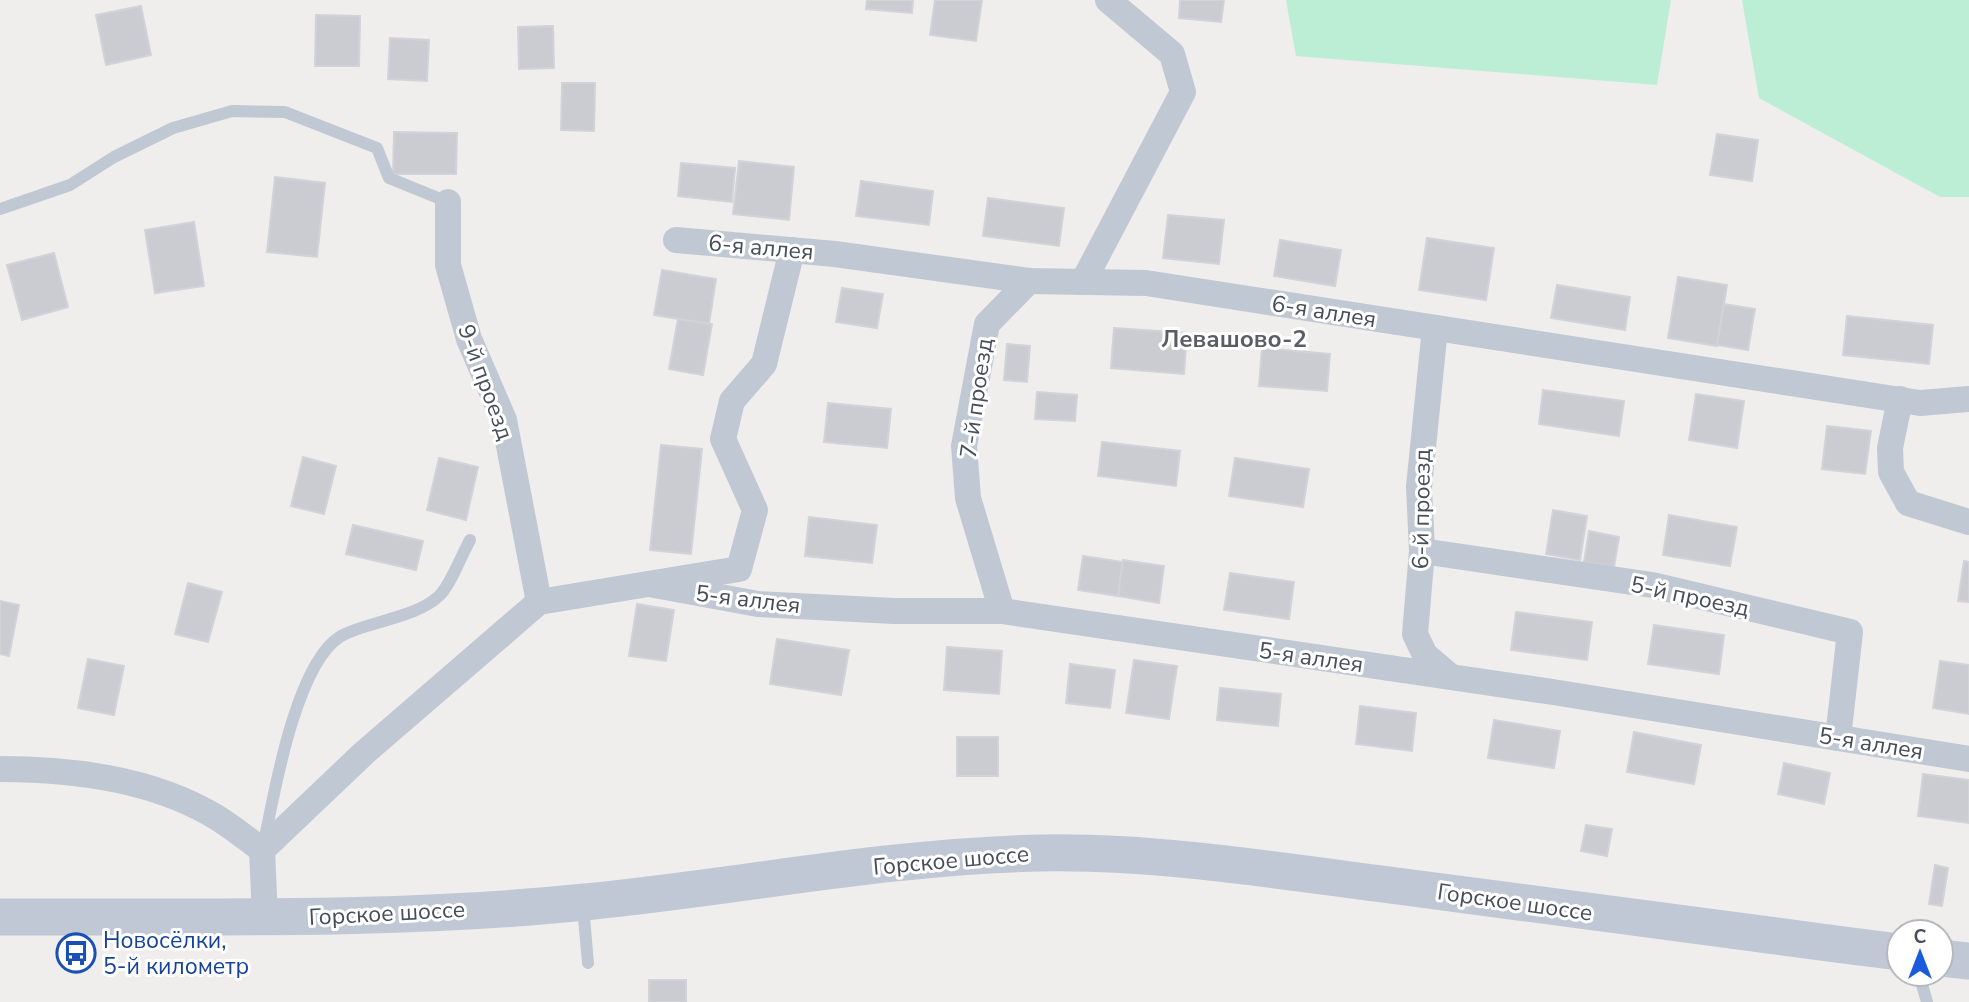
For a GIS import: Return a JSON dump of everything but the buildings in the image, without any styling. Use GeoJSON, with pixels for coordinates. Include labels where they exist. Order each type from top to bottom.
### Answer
{"type":"FeatureCollection","features":[{"type":"Feature","properties":{"kind":"main road","name":"Горское шоссе"},"geometry":{"type":"LineString","coordinates":[[0,917],[265,918],[582,902],[847,869],[975,856],[1047,853],[1259,868],[1885,951]]}},
{"type":"Feature","properties":{"kind":"street"},"geometry":{"type":"LineString","coordinates":[[1083,282],[1183,92],[1172,54],[1108,0]]}},
{"type":"Feature","properties":{"kind":"street","name":"9-й проезд"},"geometry":{"type":"LineString","coordinates":[[448,202],[448,265],[469,339],[505,420],[539,602]]}},
{"type":"Feature","properties":{"kind":"street","name":"6-я аллея"},"geometry":{"type":"LineString","coordinates":[[676,240],[792,250],[1029,281],[1146,283],[1920,403],[1969,399]]}},
{"type":"Feature","properties":{"kind":"street"},"geometry":{"type":"LineString","coordinates":[[265,918],[262,850],[364,753],[539,602],[739,569],[755,510],[723,439],[732,401],[764,364],[792,250]]}},
{"type":"Feature","properties":{"kind":"street","name":"7-й проезд"},"geometry":{"type":"LineString","coordinates":[[1002,611],[968,498],[964,446],[987,324],[1029,281]]}},
{"type":"Feature","properties":{"kind":"street","name":"6-й проезд"},"geometry":{"type":"LineString","coordinates":[[1435,328],[1419,487],[1422,551],[1415,634],[1425,655],[1451,677]]}},
{"type":"Feature","properties":{"kind":"street"},"geometry":{"type":"LineString","coordinates":[[1899,399],[1890,448],[1891,472],[1908,503],[1969,522]]}},
{"type":"Feature","properties":{"kind":"street","name":"5-й проезд"},"geometry":{"type":"LineString","coordinates":[[1422,551],[1652,585],[1850,632],[1838,738]]}},
{"type":"Feature","properties":{"kind":"street","name":"5-я аллея"},"geometry":{"type":"LineString","coordinates":[[649,584],[758,604],[894,611],[1002,611],[1451,677],[1969,759]]}},
{"type":"Feature","properties":{"kind":"street"},"geometry":{"type":"LineString","coordinates":[[0,769],[45,769],[144,785],[209,812],[262,850]]}},
{"type":"Feature","properties":{"kind":"lane"},"geometry":{"type":"LineString","coordinates":[[0,209],[70,186],[114,157],[173,128],[232,111],[285,112],[377,148],[388,178],[448,202]]}},
{"type":"Feature","properties":{"kind":"lane"},"geometry":{"type":"LineString","coordinates":[[262,850],[279,764],[296,710],[318,661],[340,636],[394,619],[440,596],[470,540]]}},
{"type":"Feature","properties":{"kind":"lane"},"geometry":{"type":"LineString","coordinates":[[582,902],[588,963]]}},
{"type":"Feature","properties":{"kind":"green space"},"geometry":{"type":"Polygon","coordinates":[[[1286,0],[1671,0],[1657,85],[1296,56],[1286,0]]]}},
{"type":"Feature","properties":{"kind":"green space"},"geometry":{"type":"Polygon","coordinates":[[[1742,0],[1969,0],[1969,197],[1940,197],[1759,98],[1742,0]]]}},
{"type":"Feature","properties":{"kind":"place","name":"Новосёлки, 5-й километр"},"geometry":{"type":"Point","coordinates":[76,953]}},
{"type":"Feature","properties":{"kind":"district","name":"Левашово-2"},"geometry":{"type":"Point","coordinates":[1234,339]}}]}
